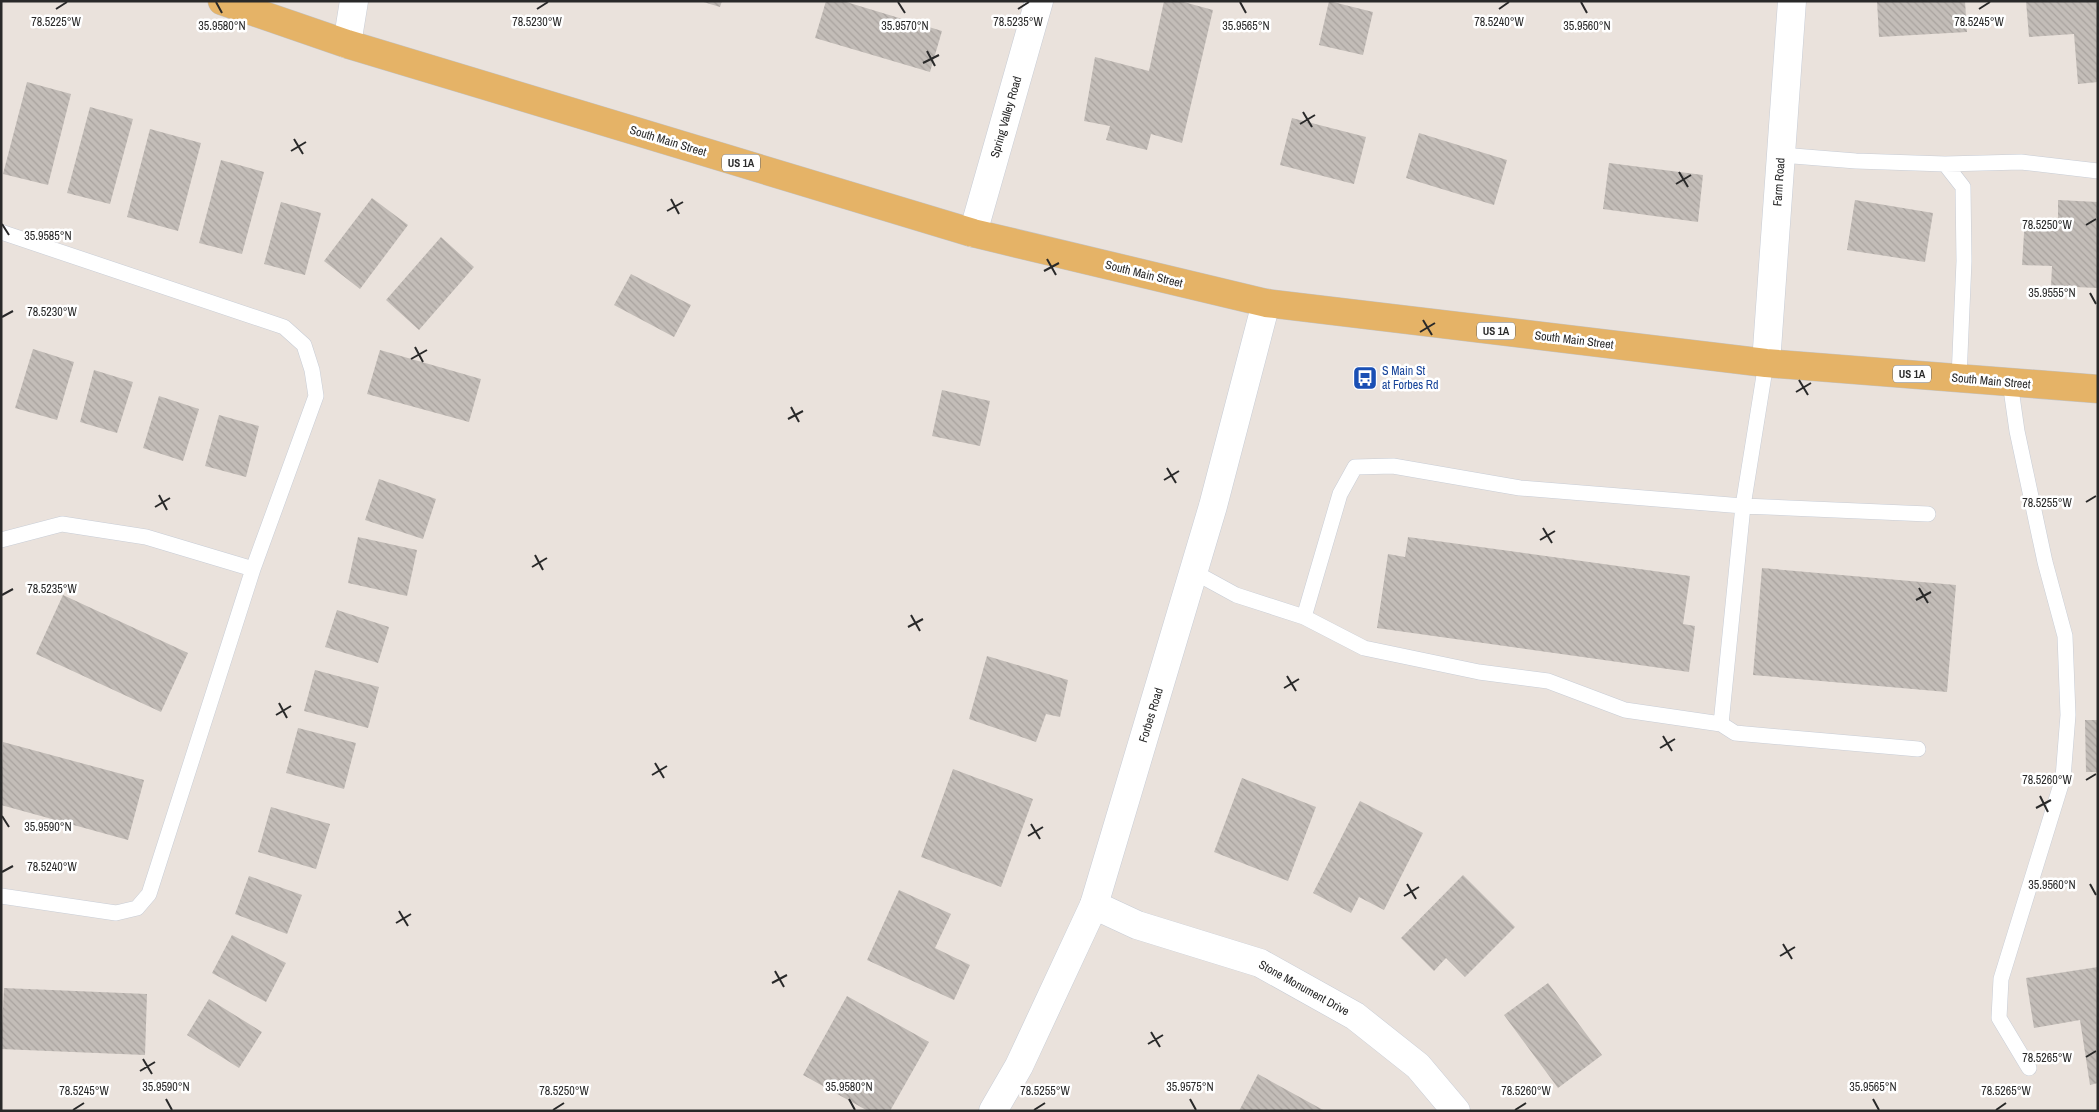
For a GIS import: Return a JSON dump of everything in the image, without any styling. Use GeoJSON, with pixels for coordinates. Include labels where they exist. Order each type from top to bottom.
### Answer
{"type":"FeatureCollection","features":[{"type":"Feature","properties":{"kind":"main road","name":"South Main Street"},"geometry":{"type":"LineString","coordinates":[[222,1],[348,44],[974,233],[1266,303],[1766,362],[2098,390]]}},
{"type":"Feature","properties":{"kind":"street"},"geometry":{"type":"LineString","coordinates":[[348,44],[354,1]]}},
{"type":"Feature","properties":{"kind":"street","name":"Spring Valley Road"},"geometry":{"type":"LineString","coordinates":[[974,233],[1038,1]]}},
{"type":"Feature","properties":{"kind":"street","name":"Farm Road"},"geometry":{"type":"LineString","coordinates":[[1766,362],[1792,1]]}},
{"type":"Feature","properties":{"kind":"street","name":"Forbes Road"},"geometry":{"type":"LineString","coordinates":[[993,1111],[1019,1066],[1094,905],[1194,572],[1266,303]]}},
{"type":"Feature","properties":{"kind":"street","name":"Stone Monument Drive"},"geometry":{"type":"LineString","coordinates":[[1094,905],[1137,925],[1260,963],[1330,1002],[1354,1016],[1418,1066],[1456,1111]]}},
{"type":"Feature","properties":{"kind":"lane"},"geometry":{"type":"LineString","coordinates":[[1781,155],[1856,161],[1945,164],[2021,162],[2098,171]]}},
{"type":"Feature","properties":{"kind":"lane"},"geometry":{"type":"LineString","coordinates":[[1945,164],[1963,187],[1964,261],[1959,378]]}},
{"type":"Feature","properties":{"kind":"lane"},"geometry":{"type":"LineString","coordinates":[[1,232],[284,327],[304,345],[312,370],[316,396],[253,568],[149,894],[137,908],[116,913],[1,896]]}},
{"type":"Feature","properties":{"kind":"lane"},"geometry":{"type":"LineString","coordinates":[[1721,724],[1743,506],[1766,362]]}},
{"type":"Feature","properties":{"kind":"lane"},"geometry":{"type":"LineString","coordinates":[[2010,382],[2045,562],[2065,636],[2068,715],[2063,778],[2001,979],[1999,1018],[2029,1068]]}},
{"type":"Feature","properties":{"kind":"lane"},"geometry":{"type":"LineString","coordinates":[[1304,617],[1340,494],[1355,467],[1393,466],[1520,488],[1743,506],[1928,514]]}},
{"type":"Feature","properties":{"kind":"lane"},"geometry":{"type":"LineString","coordinates":[[1,540],[62,524],[146,537],[253,568]]}},
{"type":"Feature","properties":{"kind":"lane"},"geometry":{"type":"LineString","coordinates":[[1194,572],[1236,595],[1304,617],[1364,648],[1479,672],[1548,681],[1624,710],[1721,724],[1735,733],[1918,749]]}},
{"type":"Feature","properties":{"kind":"building"},"geometry":{"type":"Polygon","coordinates":[[[700,1],[722,1],[720,7],[700,1]]]}},
{"type":"Feature","properties":{"kind":"building"},"geometry":{"type":"Polygon","coordinates":[[[826,1],[843,1],[942,31],[930,72],[815,38],[826,1]]]}},
{"type":"Feature","properties":{"kind":"building"},"geometry":{"type":"Polygon","coordinates":[[[1164,1],[1180,1],[1213,10],[1182,143],[1151,134],[1147,150],[1106,140],[1110,126],[1084,121],[1095,57],[1149,71],[1164,1]]]}},
{"type":"Feature","properties":{"kind":"building"},"geometry":{"type":"Polygon","coordinates":[[[1329,1],[1373,12],[1363,55],[1319,45],[1329,1]]]}},
{"type":"Feature","properties":{"kind":"building"},"geometry":{"type":"Polygon","coordinates":[[[1877,1],[1965,1],[1967,32],[1879,37],[1877,1]]]}},
{"type":"Feature","properties":{"kind":"building"},"geometry":{"type":"Polygon","coordinates":[[[2026,1],[2098,1],[2098,82],[2078,84],[2074,34],[2029,37],[2026,1]]]}},
{"type":"Feature","properties":{"kind":"building"},"geometry":{"type":"Polygon","coordinates":[[[27,82],[71,94],[48,185],[3,174],[27,82]]]}},
{"type":"Feature","properties":{"kind":"building"},"geometry":{"type":"Polygon","coordinates":[[[90,107],[133,119],[110,204],[67,193],[90,107]]]}},
{"type":"Feature","properties":{"kind":"building"},"geometry":{"type":"Polygon","coordinates":[[[1292,118],[1366,137],[1354,184],[1280,165],[1292,118]]]}},
{"type":"Feature","properties":{"kind":"building"},"geometry":{"type":"Polygon","coordinates":[[[150,129],[201,143],[178,231],[127,217],[150,129]]]}},
{"type":"Feature","properties":{"kind":"building"},"geometry":{"type":"Polygon","coordinates":[[[1419,133],[1507,160],[1494,205],[1406,178],[1419,133]]]}},
{"type":"Feature","properties":{"kind":"building"},"geometry":{"type":"Polygon","coordinates":[[[221,160],[264,172],[242,254],[199,243],[221,160]]]}},
{"type":"Feature","properties":{"kind":"building"},"geometry":{"type":"Polygon","coordinates":[[[1609,163],[1703,175],[1698,222],[1603,209],[1609,163]]]}},
{"type":"Feature","properties":{"kind":"building"},"geometry":{"type":"Polygon","coordinates":[[[372,198],[408,225],[360,289],[324,261],[372,198]]]}},
{"type":"Feature","properties":{"kind":"building"},"geometry":{"type":"Polygon","coordinates":[[[1855,200],[1933,213],[1925,262],[1847,250],[1855,200]]]}},
{"type":"Feature","properties":{"kind":"building"},"geometry":{"type":"Polygon","coordinates":[[[2058,200],[2098,202],[2098,288],[2051,286],[2052,266],[2022,265],[2025,218],[2058,220],[2058,200]]]}},
{"type":"Feature","properties":{"kind":"building"},"geometry":{"type":"Polygon","coordinates":[[[281,202],[321,213],[305,275],[264,264],[281,202]]]}},
{"type":"Feature","properties":{"kind":"building"},"geometry":{"type":"Polygon","coordinates":[[[441,237],[474,267],[419,330],[386,300],[441,237]]]}},
{"type":"Feature","properties":{"kind":"building"},"geometry":{"type":"Polygon","coordinates":[[[631,274],[691,305],[674,337],[614,305],[631,274]]]}},
{"type":"Feature","properties":{"kind":"building"},"geometry":{"type":"Polygon","coordinates":[[[33,349],[74,362],[57,420],[15,408],[33,349]]]}},
{"type":"Feature","properties":{"kind":"building"},"geometry":{"type":"Polygon","coordinates":[[[380,350],[481,379],[469,422],[367,394],[380,350]]]}},
{"type":"Feature","properties":{"kind":"building"},"geometry":{"type":"Polygon","coordinates":[[[94,370],[133,382],[117,433],[80,422],[94,370]]]}},
{"type":"Feature","properties":{"kind":"building"},"geometry":{"type":"Polygon","coordinates":[[[942,390],[990,401],[980,446],[932,436],[942,390]]]}},
{"type":"Feature","properties":{"kind":"building"},"geometry":{"type":"Polygon","coordinates":[[[159,396],[199,409],[183,461],[143,448],[159,396]]]}},
{"type":"Feature","properties":{"kind":"building"},"geometry":{"type":"Polygon","coordinates":[[[219,415],[259,426],[246,477],[205,466],[219,415]]]}},
{"type":"Feature","properties":{"kind":"building"},"geometry":{"type":"Polygon","coordinates":[[[379,479],[436,499],[423,539],[365,520],[379,479]]]}},
{"type":"Feature","properties":{"kind":"building"},"geometry":{"type":"Polygon","coordinates":[[[358,537],[417,550],[407,596],[348,583],[358,537]]]}},
{"type":"Feature","properties":{"kind":"building"},"geometry":{"type":"Polygon","coordinates":[[[1408,537],[1690,576],[1683,624],[1695,626],[1689,672],[1377,628],[1388,554],[1405,557],[1408,537]]]}},
{"type":"Feature","properties":{"kind":"building"},"geometry":{"type":"Polygon","coordinates":[[[1762,568],[1956,585],[1947,692],[1753,675],[1762,568]]]}},
{"type":"Feature","properties":{"kind":"building"},"geometry":{"type":"Polygon","coordinates":[[[63,595],[188,653],[161,712],[36,654],[63,595]]]}},
{"type":"Feature","properties":{"kind":"building"},"geometry":{"type":"Polygon","coordinates":[[[337,610],[389,627],[378,663],[325,647],[337,610]]]}},
{"type":"Feature","properties":{"kind":"building"},"geometry":{"type":"Polygon","coordinates":[[[987,656],[1068,680],[1060,717],[1046,714],[1036,742],[969,719],[987,656]]]}},
{"type":"Feature","properties":{"kind":"building"},"geometry":{"type":"Polygon","coordinates":[[[315,670],[379,687],[368,728],[304,711],[315,670]]]}},
{"type":"Feature","properties":{"kind":"building"},"geometry":{"type":"Polygon","coordinates":[[[2085,720],[2098,720],[2098,772],[2086,772],[2085,720]]]}},
{"type":"Feature","properties":{"kind":"building"},"geometry":{"type":"Polygon","coordinates":[[[298,728],[356,743],[344,789],[286,773],[298,728]]]}},
{"type":"Feature","properties":{"kind":"building"},"geometry":{"type":"Polygon","coordinates":[[[3,742],[144,780],[128,840],[1,805],[3,742]]]}},
{"type":"Feature","properties":{"kind":"building"},"geometry":{"type":"Polygon","coordinates":[[[953,769],[1033,799],[1001,887],[921,857],[953,769]]]}},
{"type":"Feature","properties":{"kind":"building"},"geometry":{"type":"Polygon","coordinates":[[[1242,778],[1316,807],[1288,881],[1214,852],[1242,778]]]}},
{"type":"Feature","properties":{"kind":"building"},"geometry":{"type":"Polygon","coordinates":[[[1360,801],[1423,833],[1384,910],[1359,897],[1351,913],[1313,893],[1360,801]]]}},
{"type":"Feature","properties":{"kind":"building"},"geometry":{"type":"Polygon","coordinates":[[[271,807],[330,824],[316,869],[258,852],[271,807]]]}},
{"type":"Feature","properties":{"kind":"building"},"geometry":{"type":"Polygon","coordinates":[[[1463,875],[1515,927],[1465,977],[1446,958],[1434,971],[1401,938],[1463,875]]]}},
{"type":"Feature","properties":{"kind":"building"},"geometry":{"type":"Polygon","coordinates":[[[249,876],[302,895],[287,934],[235,914],[249,876]]]}},
{"type":"Feature","properties":{"kind":"building"},"geometry":{"type":"Polygon","coordinates":[[[899,890],[951,914],[935,948],[970,965],[954,1000],[867,960],[899,890]]]}},
{"type":"Feature","properties":{"kind":"building"},"geometry":{"type":"Polygon","coordinates":[[[232,935],[286,963],[266,1002],[212,973],[232,935]]]}},
{"type":"Feature","properties":{"kind":"building"},"geometry":{"type":"Polygon","coordinates":[[[2098,967],[2098,1083],[2090,1085],[2080,1020],[2034,1028],[2026,978],[2098,967]]]}},
{"type":"Feature","properties":{"kind":"building"},"geometry":{"type":"Polygon","coordinates":[[[1548,983],[1602,1055],[1558,1088],[1504,1015],[1548,983]]]}},
{"type":"Feature","properties":{"kind":"building"},"geometry":{"type":"Polygon","coordinates":[[[4,988],[147,994],[145,1055],[1,1049],[4,988]]]}},
{"type":"Feature","properties":{"kind":"building"},"geometry":{"type":"Polygon","coordinates":[[[847,996],[929,1042],[890,1111],[868,1111],[803,1075],[847,996]]]}},
{"type":"Feature","properties":{"kind":"building"},"geometry":{"type":"Polygon","coordinates":[[[209,999],[262,1032],[239,1068],[187,1035],[209,999]]]}},
{"type":"Feature","properties":{"kind":"building"},"geometry":{"type":"Polygon","coordinates":[[[1258,1074],[1325,1111],[1239,1111],[1258,1074]]]}},
{"type":"Feature","properties":{"kind":"place","name":"S Main St at Forbes Rd"},"geometry":{"type":"Point","coordinates":[1365,378]}}]}
